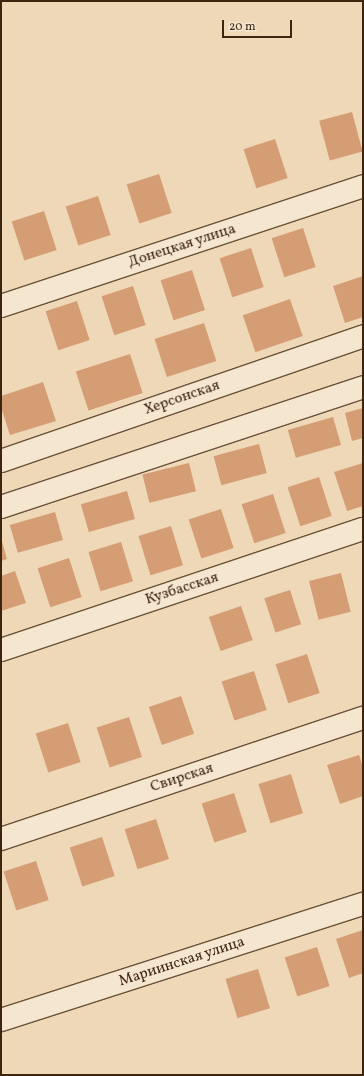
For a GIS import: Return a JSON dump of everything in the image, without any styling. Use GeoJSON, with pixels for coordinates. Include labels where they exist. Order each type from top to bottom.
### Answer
{"type":"FeatureCollection","features":[{"type":"Feature","properties":{"kind":"street","name":"Донецкая улица"},"geometry":{"type":"LineString","coordinates":[[1,306],[363,186]]}},
{"type":"Feature","properties":{"kind":"street","name":"Херсонская"},"geometry":{"type":"LineString","coordinates":[[1,461],[363,336]]}},
{"type":"Feature","properties":{"kind":"street"},"geometry":{"type":"LineString","coordinates":[[1,507],[363,387]]}},
{"type":"Feature","properties":{"kind":"street","name":"Кузбасская"},"geometry":{"type":"LineString","coordinates":[[1,650],[363,529]]}},
{"type":"Feature","properties":{"kind":"street","name":"Свирская"},"geometry":{"type":"LineString","coordinates":[[1,838],[363,718]]}},
{"type":"Feature","properties":{"kind":"street","name":"Мариинская улица"},"geometry":{"type":"LineString","coordinates":[[1,1020],[363,904]]}},
{"type":"Feature","properties":{"kind":"building"},"geometry":{"type":"Polygon","coordinates":[[[352,112],[363,152],[330,160],[319,121],[352,112]]]}},
{"type":"Feature","properties":{"kind":"building"},"geometry":{"type":"Polygon","coordinates":[[[275,139],[288,178],[256,188],[244,149],[275,139]]]}},
{"type":"Feature","properties":{"kind":"building"},"geometry":{"type":"Polygon","coordinates":[[[159,174],[172,213],[139,223],[127,185],[159,174]]]}},
{"type":"Feature","properties":{"kind":"building"},"geometry":{"type":"Polygon","coordinates":[[[98,196],[111,235],[78,245],[66,207],[98,196]]]}},
{"type":"Feature","properties":{"kind":"building"},"geometry":{"type":"Polygon","coordinates":[[[44,211],[57,250],[24,260],[12,222],[44,211]]]}},
{"type":"Feature","properties":{"kind":"building"},"geometry":{"type":"Polygon","coordinates":[[[303,228],[316,267],[284,277],[272,238],[303,228]]]}},
{"type":"Feature","properties":{"kind":"building"},"geometry":{"type":"Polygon","coordinates":[[[251,248],[264,287],[232,297],[220,258],[251,248]]]}},
{"type":"Feature","properties":{"kind":"building"},"geometry":{"type":"Polygon","coordinates":[[[192,270],[205,310],[174,320],[161,280],[192,270]]]}},
{"type":"Feature","properties":{"kind":"building"},"geometry":{"type":"Polygon","coordinates":[[[363,276],[363,317],[345,323],[333,286],[363,276]]]}},
{"type":"Feature","properties":{"kind":"building"},"geometry":{"type":"Polygon","coordinates":[[[133,286],[146,325],[114,335],[102,296],[133,286]]]}},
{"type":"Feature","properties":{"kind":"building"},"geometry":{"type":"Polygon","coordinates":[[[290,299],[303,336],[255,352],[243,315],[290,299]]]}},
{"type":"Feature","properties":{"kind":"building"},"geometry":{"type":"Polygon","coordinates":[[[77,301],[90,340],[58,350],[46,311],[77,301]]]}},
{"type":"Feature","properties":{"kind":"building"},"geometry":{"type":"Polygon","coordinates":[[[204,323],[216,361],[167,377],[155,339],[204,323]]]}},
{"type":"Feature","properties":{"kind":"building"},"geometry":{"type":"Polygon","coordinates":[[[130,354],[143,393],[88,411],[76,372],[130,354]]]}},
{"type":"Feature","properties":{"kind":"building"},"geometry":{"type":"Polygon","coordinates":[[[43,382],[56,421],[10,435],[1,407],[1,396],[43,382]]]}},
{"type":"Feature","properties":{"kind":"building"},"geometry":{"type":"Polygon","coordinates":[[[363,408],[363,438],[352,441],[345,413],[363,408]]]}},
{"type":"Feature","properties":{"kind":"building"},"geometry":{"type":"Polygon","coordinates":[[[333,417],[341,445],[296,458],[288,430],[333,417]]]}},
{"type":"Feature","properties":{"kind":"building"},"geometry":{"type":"Polygon","coordinates":[[[259,444],[267,473],[221,485],[214,456],[259,444]]]}},
{"type":"Feature","properties":{"kind":"building"},"geometry":{"type":"Polygon","coordinates":[[[189,463],[196,491],[149,503],[142,475],[189,463]]]}},
{"type":"Feature","properties":{"kind":"building"},"geometry":{"type":"Polygon","coordinates":[[[363,463],[363,506],[347,511],[334,472],[363,463]]]}},
{"type":"Feature","properties":{"kind":"building"},"geometry":{"type":"Polygon","coordinates":[[[319,477],[332,516],[300,526],[288,487],[319,477]]]}},
{"type":"Feature","properties":{"kind":"building"},"geometry":{"type":"Polygon","coordinates":[[[127,491],[135,519],[89,532],[81,504],[127,491]]]}},
{"type":"Feature","properties":{"kind":"building"},"geometry":{"type":"Polygon","coordinates":[[[273,494],[286,533],[254,543],[242,504],[273,494]]]}},
{"type":"Feature","properties":{"kind":"building"},"geometry":{"type":"Polygon","coordinates":[[[221,509],[234,548],[201,558],[189,520],[221,509]]]}},
{"type":"Feature","properties":{"kind":"building"},"geometry":{"type":"Polygon","coordinates":[[[55,512],[63,540],[18,553],[10,525],[55,512]]]}},
{"type":"Feature","properties":{"kind":"building"},"geometry":{"type":"Polygon","coordinates":[[[171,526],[183,565],[150,575],[138,536],[171,526]]]}},
{"type":"Feature","properties":{"kind":"building"},"geometry":{"type":"Polygon","coordinates":[[[1,538],[7,559],[1,561],[1,538]]]}},
{"type":"Feature","properties":{"kind":"building"},"geometry":{"type":"Polygon","coordinates":[[[121,542],[133,581],[100,591],[88,552],[121,542]]]}},
{"type":"Feature","properties":{"kind":"building"},"geometry":{"type":"Polygon","coordinates":[[[69,558],[82,597],[50,607],[38,568],[69,558]]]}},
{"type":"Feature","properties":{"kind":"building"},"geometry":{"type":"Polygon","coordinates":[[[15,571],[26,603],[1,611],[1,576],[15,571]]]}},
{"type":"Feature","properties":{"kind":"building"},"geometry":{"type":"Polygon","coordinates":[[[341,573],[351,612],[319,620],[309,581],[341,573]]]}},
{"type":"Feature","properties":{"kind":"building"},"geometry":{"type":"Polygon","coordinates":[[[290,590],[301,624],[275,633],[264,598],[290,590]]]}},
{"type":"Feature","properties":{"kind":"building"},"geometry":{"type":"Polygon","coordinates":[[[241,606],[253,640],[221,651],[209,617],[241,606]]]}},
{"type":"Feature","properties":{"kind":"building"},"geometry":{"type":"Polygon","coordinates":[[[307,654],[320,693],[288,703],[276,664],[307,654]]]}},
{"type":"Feature","properties":{"kind":"building"},"geometry":{"type":"Polygon","coordinates":[[[254,671],[267,710],[234,720],[222,682],[254,671]]]}},
{"type":"Feature","properties":{"kind":"building"},"geometry":{"type":"Polygon","coordinates":[[[181,696],[194,734],[162,745],[149,707],[181,696]]]}},
{"type":"Feature","properties":{"kind":"building"},"geometry":{"type":"Polygon","coordinates":[[[129,717],[142,757],[110,767],[97,728],[129,717]]]}},
{"type":"Feature","properties":{"kind":"building"},"geometry":{"type":"Polygon","coordinates":[[[68,723],[81,762],[48,772],[36,734],[68,723]]]}},
{"type":"Feature","properties":{"kind":"building"},"geometry":{"type":"Polygon","coordinates":[[[359,755],[363,767],[363,796],[340,804],[327,765],[359,755]]]}},
{"type":"Feature","properties":{"kind":"building"},"geometry":{"type":"Polygon","coordinates":[[[291,774],[303,813],[270,823],[258,784],[291,774]]]}},
{"type":"Feature","properties":{"kind":"building"},"geometry":{"type":"Polygon","coordinates":[[[234,793],[247,832],[214,842],[202,804],[234,793]]]}},
{"type":"Feature","properties":{"kind":"building"},"geometry":{"type":"Polygon","coordinates":[[[156,819],[169,859],[138,869],[125,829],[156,819]]]}},
{"type":"Feature","properties":{"kind":"building"},"geometry":{"type":"Polygon","coordinates":[[[102,837],[115,876],[82,886],[70,848],[102,837]]]}},
{"type":"Feature","properties":{"kind":"building"},"geometry":{"type":"Polygon","coordinates":[[[36,861],[49,900],[16,910],[4,872],[36,861]]]}},
{"type":"Feature","properties":{"kind":"building"},"geometry":{"type":"Polygon","coordinates":[[[363,930],[363,973],[349,978],[336,939],[363,930]]]}},
{"type":"Feature","properties":{"kind":"building"},"geometry":{"type":"Polygon","coordinates":[[[317,947],[330,986],[297,996],[285,958],[317,947]]]}},
{"type":"Feature","properties":{"kind":"building"},"geometry":{"type":"Polygon","coordinates":[[[258,969],[270,1008],[237,1018],[225,979],[258,969]]]}}]}
